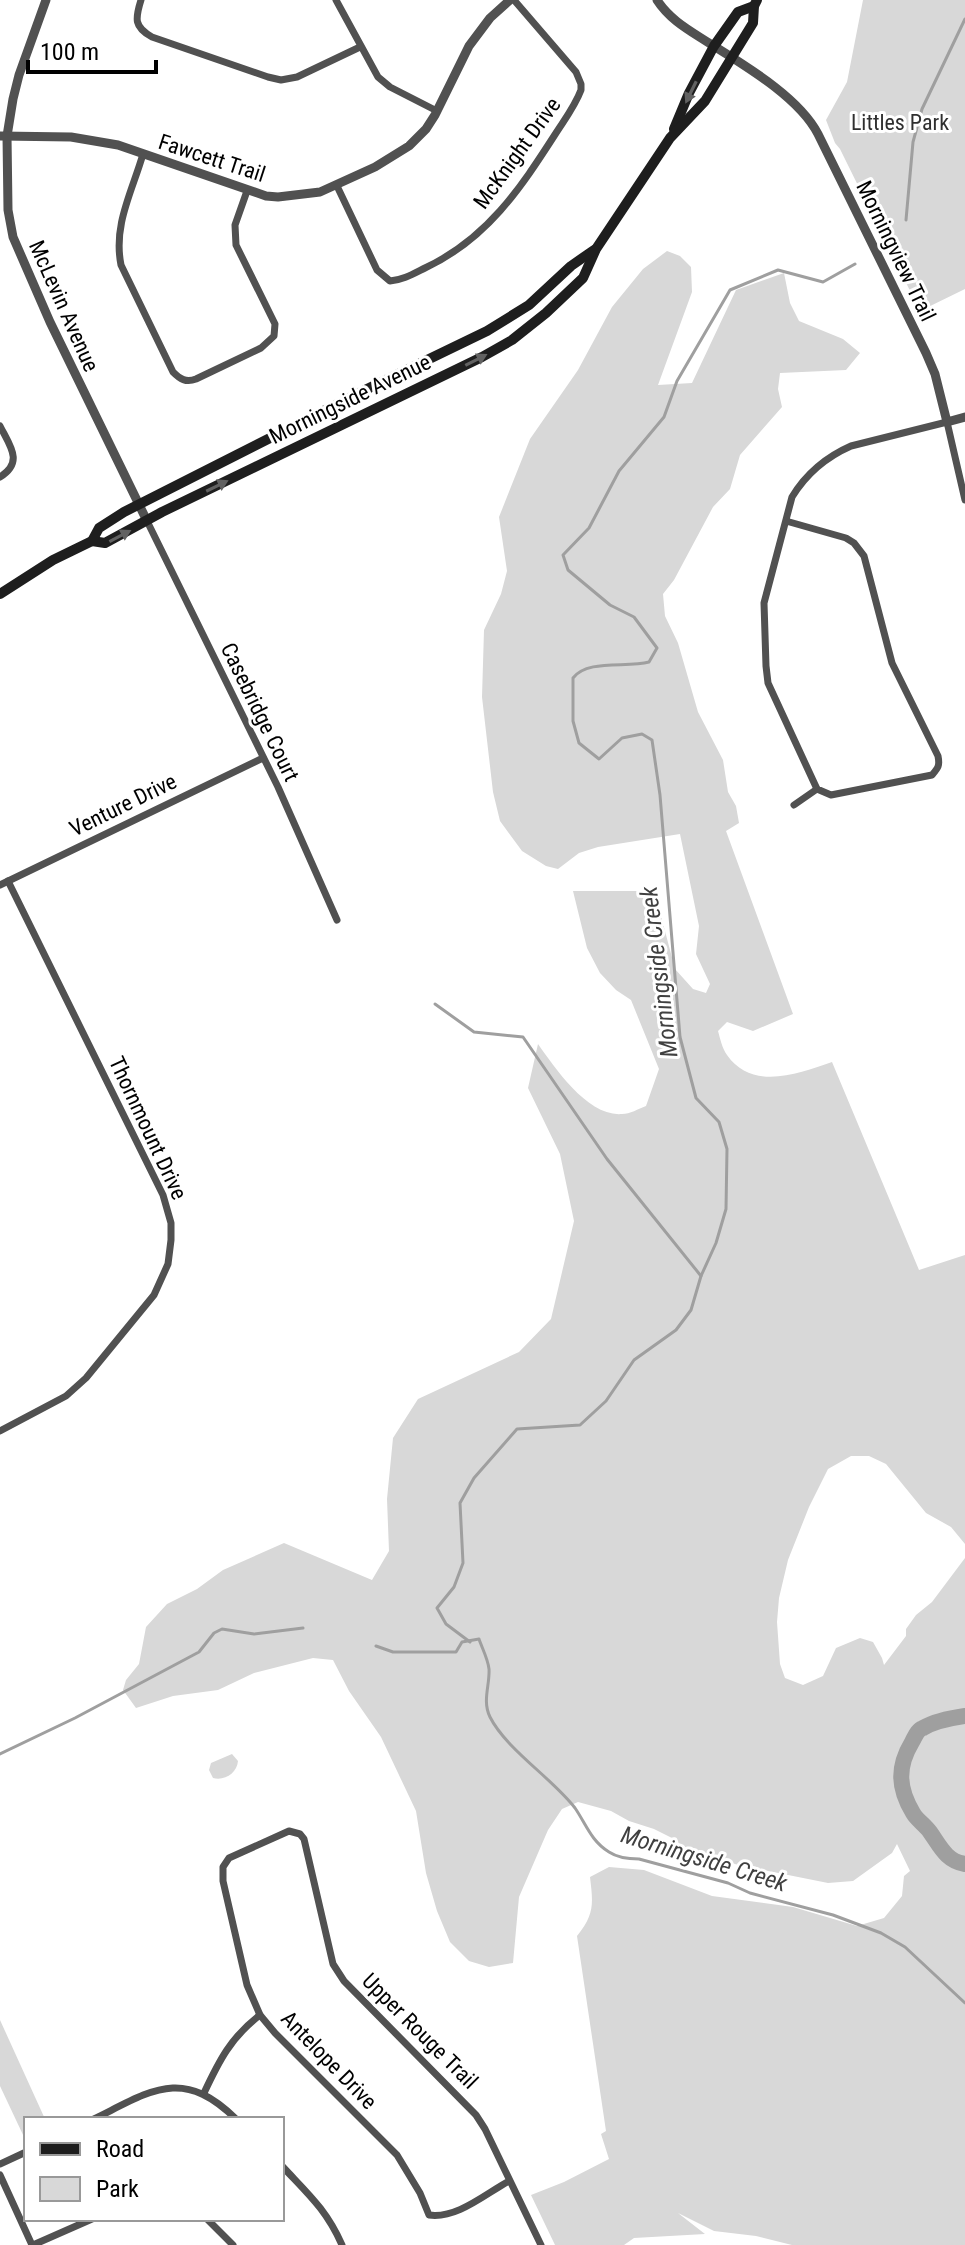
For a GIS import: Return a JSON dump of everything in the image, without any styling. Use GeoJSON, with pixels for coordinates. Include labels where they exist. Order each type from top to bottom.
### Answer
{"type":"FeatureCollection","features":[{"type":"Feature","properties":{"kind":"main road","name":"Morningside Avenue"},"geometry":{"type":"LineString","coordinates":[[670,138],[714,46],[738,12],[756,3]]}},
{"type":"Feature","properties":{"kind":"main road","name":"Morningside Avenue"},"geometry":{"type":"LineString","coordinates":[[0,594],[53,560],[92,541],[105,543],[512,340],[583,278],[596,249],[670,138],[705,101],[753,23],[756,3]]}},
{"type":"Feature","properties":{"kind":"main road","name":"Morningside Avenue"},"geometry":{"type":"LineString","coordinates":[[92,541],[99,528],[139,505],[487,331],[529,305],[571,266],[596,249]]}},
{"type":"Feature","properties":{"kind":"street","name":"McLevin Avenue"},"geometry":{"type":"LineString","coordinates":[[46,0],[19,75],[4,136],[8,210],[13,237],[147,521]]}},
{"type":"Feature","properties":{"kind":"street"},"geometry":{"type":"LineString","coordinates":[[141,0],[137,25],[142,32],[275,79],[297,77],[360,47]]}},
{"type":"Feature","properties":{"kind":"street"},"geometry":{"type":"LineString","coordinates":[[336,0],[378,77],[390,87],[437,111]]}},
{"type":"Feature","properties":{"kind":"street","name":"Fawcett Trail"},"geometry":{"type":"LineString","coordinates":[[4,136],[52,136],[118,145],[247,191],[278,197],[320,192],[396,156],[426,129],[469,46],[490,18],[512,0]]}},
{"type":"Feature","properties":{"kind":"street","name":"McKnight Drive"},"geometry":{"type":"LineString","coordinates":[[337,186],[377,270],[390,281],[440,261],[491,222],[531,171],[581,90],[576,72],[512,0]]}},
{"type":"Feature","properties":{"kind":"street","name":"Morningview Trail"},"geometry":{"type":"LineString","coordinates":[[657,0],[674,21],[791,100],[815,128],[935,374],[965,500]]}},
{"type":"Feature","properties":{"kind":"street"},"geometry":{"type":"LineString","coordinates":[[143,154],[120,224],[118,251],[121,265],[167,360],[181,380],[188,382],[196,379],[261,348],[274,336],[275,324],[236,245],[235,225],[247,191]]}},
{"type":"Feature","properties":{"kind":"street"},"geometry":{"type":"LineString","coordinates":[[786,521],[846,538],[864,556],[892,663],[939,763],[932,775],[831,795],[817,789],[768,683],[764,603],[792,497],[801,481],[839,451],[851,446],[965,417]]}},
{"type":"Feature","properties":{"kind":"street"},"geometry":{"type":"LineString","coordinates":[[0,426],[14,453],[14,462],[10,470],[0,477]]}},
{"type":"Feature","properties":{"kind":"street","name":"Casebridge Court"},"geometry":{"type":"LineString","coordinates":[[147,521],[278,787],[337,920]]}},
{"type":"Feature","properties":{"kind":"street","name":"Venture Drive"},"geometry":{"type":"LineString","coordinates":[[4,883],[263,758]]}},
{"type":"Feature","properties":{"kind":"street"},"geometry":{"type":"LineString","coordinates":[[794,805],[817,789]]}},
{"type":"Feature","properties":{"kind":"street","name":"Thornmount Drive"},"geometry":{"type":"LineString","coordinates":[[0,1431],[66,1396],[86,1378],[154,1295],[168,1264],[171,1240],[171,1223],[163,1195],[4,883]]}},
{"type":"Feature","properties":{"kind":"street","name":"Antelope Drive"},"geometry":{"type":"LineString","coordinates":[[300,1834],[284,1832],[229,1858],[223,1867],[225,1889],[247,1985],[260,2015],[397,2155],[420,2193],[429,2215],[441,2217],[457,2211],[509,2181]]}},
{"type":"Feature","properties":{"kind":"street","name":"Upper Rouge Trail"},"geometry":{"type":"LineString","coordinates":[[300,1834],[307,1846],[333,1964],[344,1981],[476,2115],[541,2245]]}},
{"type":"Feature","properties":{"kind":"street"},"geometry":{"type":"LineString","coordinates":[[204,2093],[225,2050],[260,2015]]}},
{"type":"Feature","properties":{"kind":"street"},"geometry":{"type":"LineString","coordinates":[[98,2117],[151,2091],[171,2088],[204,2093],[234,2117]]}},
{"type":"Feature","properties":{"kind":"street"},"geometry":{"type":"LineString","coordinates":[[0,2164],[24,2153]]}},
{"type":"Feature","properties":{"kind":"street"},"geometry":{"type":"LineString","coordinates":[[284,2168],[323,2209],[342,2245]]}},
{"type":"Feature","properties":{"kind":"street"},"geometry":{"type":"LineString","coordinates":[[0,2175],[32,2245],[87,2221]]}},
{"type":"Feature","properties":{"kind":"street"},"geometry":{"type":"LineString","coordinates":[[209,2221],[233,2245]]}},
{"type":"Feature","properties":{"kind":"green space","name":"Littles Park"},"geometry":{"type":"Polygon","coordinates":[[[863,0],[965,0],[965,289],[920,311],[826,120],[847,82],[863,0]]]}},
{"type":"Feature","properties":{"kind":"green space"},"geometry":{"type":"Polygon","coordinates":[[[667,251],[680,256],[691,267],[692,292],[658,385],[692,383],[736,290],[784,273],[790,303],[799,321],[843,339],[860,353],[846,370],[780,373],[778,389],[782,407],[740,455],[730,489],[713,507],[674,580],[663,594],[665,616],[678,643],[698,712],[723,760],[728,792],[736,806],[739,823],[726,831],[793,1014],[753,1031],[727,1022],[718,1031],[724,1049],[737,1066],[762,1076],[790,1075],[832,1062],[919,1270],[965,1255],[965,1544],[951,1527],[926,1513],[886,1464],[869,1456],[851,1456],[828,1469],[809,1507],[788,1560],[777,1622],[780,1664],[785,1678],[803,1685],[823,1676],[836,1648],[860,1638],[873,1642],[884,1665],[906,1636],[906,1629],[916,1615],[932,1602],[965,1558],[965,2245],[792,2245],[756,2236],[714,2231],[678,2213],[705,2234],[634,2238],[624,2245],[555,2245],[531,2195],[609,2159],[601,2134],[606,2131],[577,1936],[591,1908],[590,1877],[609,1867],[644,1870],[712,1896],[793,1907],[857,1926],[884,1918],[902,1896],[904,1876],[910,1871],[897,1844],[892,1853],[853,1881],[828,1883],[738,1865],[679,1845],[678,1841],[654,1829],[611,1811],[578,1802],[562,1809],[548,1830],[519,1897],[513,1963],[489,1967],[469,1961],[450,1942],[426,1873],[416,1811],[381,1737],[349,1691],[333,1660],[313,1658],[254,1673],[218,1690],[173,1696],[136,1708],[123,1690],[126,1680],[139,1664],[146,1627],[167,1604],[197,1589],[223,1570],[284,1543],[372,1580],[389,1551],[387,1499],[393,1438],[418,1399],[519,1352],[551,1319],[574,1221],[560,1154],[528,1088],[538,1044],[574,1089],[597,1108],[609,1113],[625,1114],[646,1106],[659,1069],[631,1000],[600,973],[587,948],[573,891],[642,891],[656,897],[675,969],[693,989],[706,993],[710,984],[696,954],[699,926],[680,834],[598,847],[579,853],[558,869],[546,866],[522,851],[500,821],[493,792],[482,697],[484,630],[501,594],[507,571],[499,517],[530,439],[578,370],[612,307],[643,269],[667,251]]]}},
{"type":"Feature","properties":{"kind":"green space"},"geometry":{"type":"Polygon","coordinates":[[[232,1754],[238,1761],[233,1772],[226,1777],[213,1778],[209,1770],[211,1763],[232,1754]]]}},
{"type":"Feature","properties":{"kind":"green space"},"geometry":{"type":"Polygon","coordinates":[[[0,2020],[44,2117],[24,2117],[24,2137],[0,2086],[0,2020]]]}},
{"type":"Feature","properties":{"kind":"waterway","name":"Morningside Creek"},"geometry":{"type":"LineString","coordinates":[[906,220],[913,142],[922,109],[965,19]]}},
{"type":"Feature","properties":{"kind":"waterway","name":"Morningside Creek"},"geometry":{"type":"LineString","coordinates":[[470,1642],[446,1624],[437,1608],[454,1587],[463,1563],[460,1503],[474,1478],[517,1429],[580,1425],[606,1401],[634,1360],[676,1330],[691,1310],[726,1209],[727,1149],[719,1122],[696,1098],[680,1037],[660,795],[652,740],[642,734],[622,738],[599,759],[579,743],[573,721],[573,678],[579,672],[597,666],[649,662],[657,648],[634,617],[610,605],[568,570],[563,555],[589,528],[619,471],[664,417],[677,381],[730,290],[778,270],[823,282],[855,264]]}},
{"type":"Feature","properties":{"kind":"waterway"},"geometry":{"type":"LineString","coordinates":[[435,1004],[474,1032],[523,1037],[607,1159],[701,1276]]}},
{"type":"Feature","properties":{"kind":"waterway"},"geometry":{"type":"LineString","coordinates":[[0,1754],[199,1652],[214,1633],[222,1629],[254,1634],[303,1628]]}},
{"type":"Feature","properties":{"kind":"waterway","name":"Morningside Creek"},"geometry":{"type":"LineString","coordinates":[[376,1646],[393,1652],[456,1652],[462,1642],[479,1639],[489,1669],[488,1711],[497,1729],[566,1797],[603,1848],[620,1857],[639,1859],[728,1883],[750,1893],[833,1915],[881,1933],[905,1947],[965,2003]]}},
{"type":"Feature","properties":{"kind":"waterway"},"geometry":{"type":"LineString","coordinates":[[965,1716],[919,1730],[907,1751],[901,1778],[904,1795],[915,1816],[948,1856],[965,1864]]}}]}
